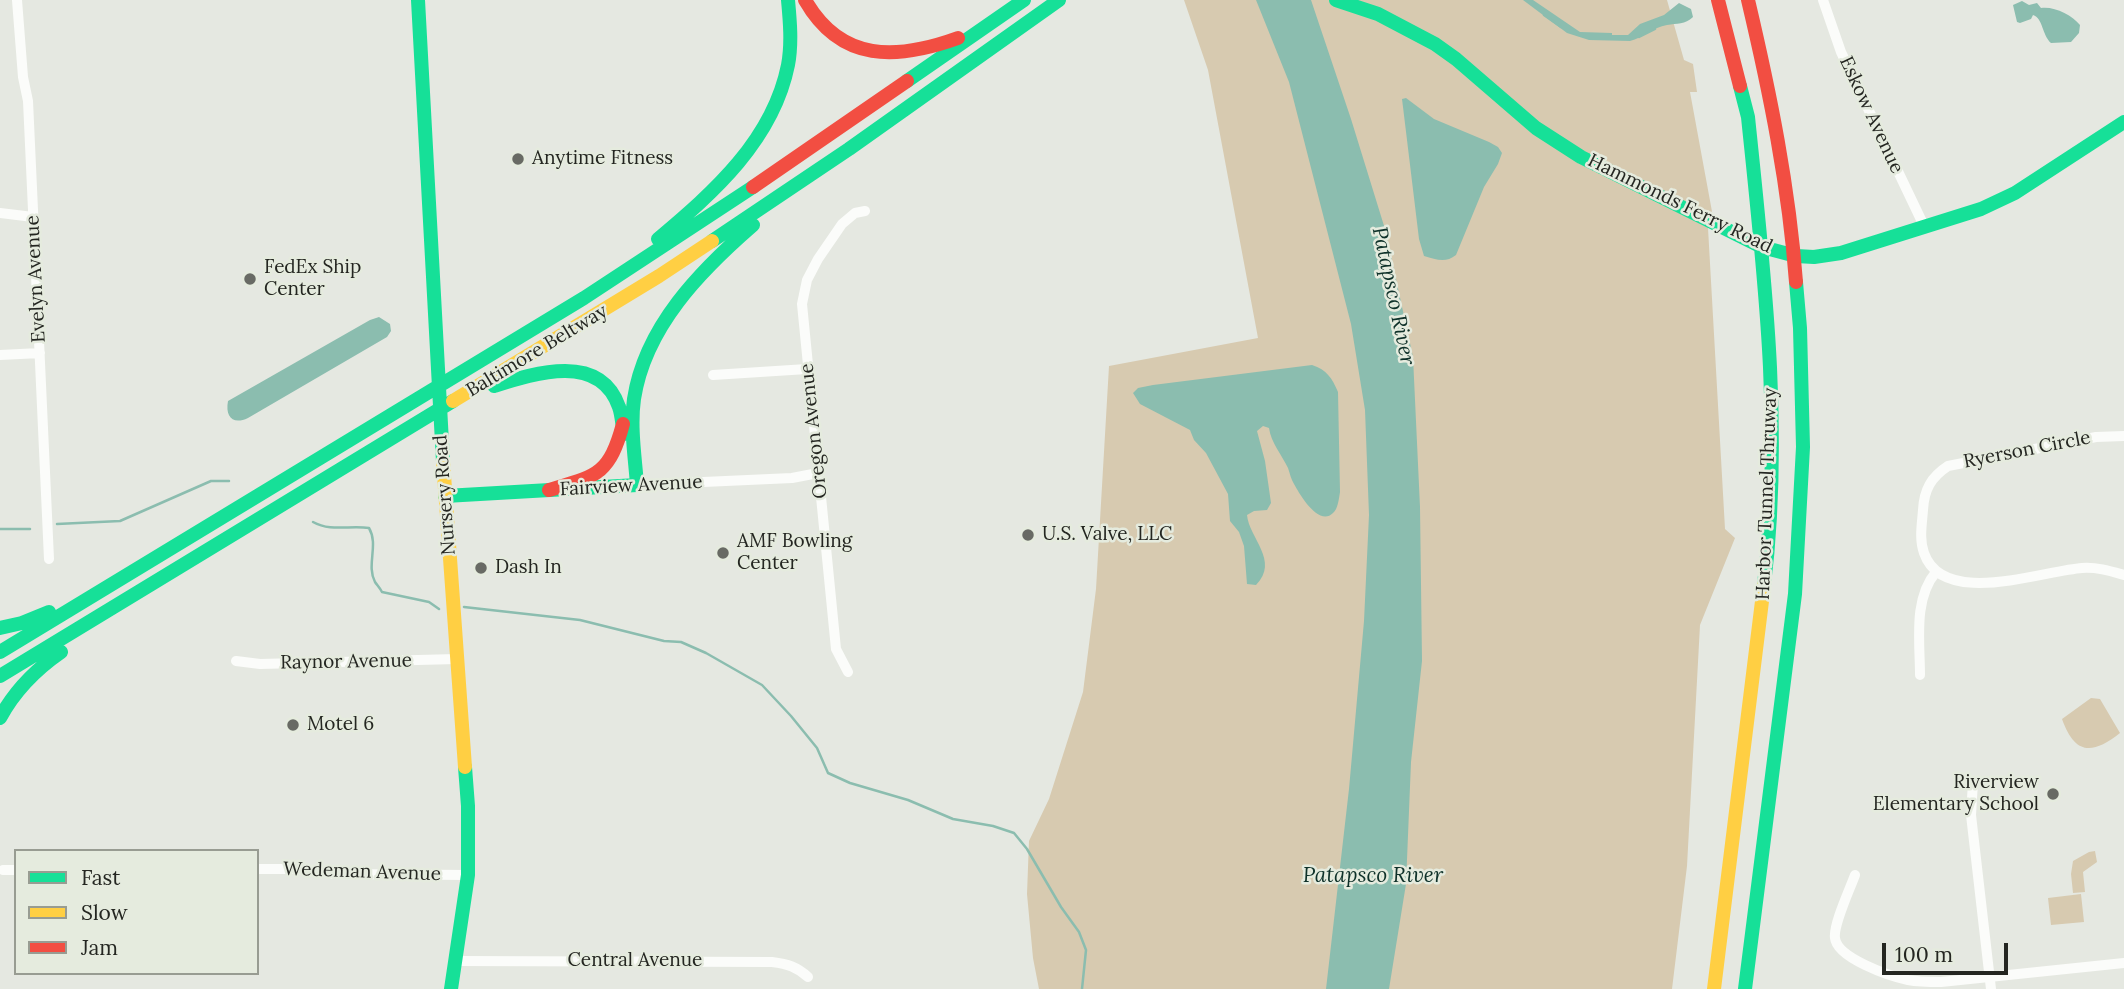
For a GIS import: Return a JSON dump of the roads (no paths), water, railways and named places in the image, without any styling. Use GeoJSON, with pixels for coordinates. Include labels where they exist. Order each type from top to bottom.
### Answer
{"type":"FeatureCollection","features":[{"type":"Feature","properties":{"kind":"main road","name":"Nursery Road"},"geometry":{"type":"LineString","coordinates":[[418,0],[445,496],[468,806],[468,875],[451,989]]}},
{"type":"Feature","properties":{"kind":"main road"},"geometry":{"type":"LineString","coordinates":[[595,290],[701,203],[757,137],[782,89],[788,66],[788,0]]}},
{"type":"Feature","properties":{"kind":"main road"},"geometry":{"type":"LineString","coordinates":[[805,0],[816,18],[844,42],[882,53],[900,54],[935,46],[999,18]]}},
{"type":"Feature","properties":{"kind":"main road","name":"Baltimore Beltway"},"geometry":{"type":"LineString","coordinates":[[0,676],[659,276],[849,149],[1059,0]]}},
{"type":"Feature","properties":{"kind":"main road","name":"Hammonds Ferry Road"},"geometry":{"type":"LineString","coordinates":[[1336,0],[1378,14],[1435,44],[1457,59],[1526,120],[1568,150],[1600,168],[1762,247],[1796,256],[1832,255],[1974,212],[2003,199],[2124,122]]}},
{"type":"Feature","properties":{"kind":"main road","name":"Harbor Tunnel Thruway"},"geometry":{"type":"LineString","coordinates":[[1714,989],[1760,624],[1768,535],[1772,407],[1765,275],[1748,117],[1718,0]]}},
{"type":"Feature","properties":{"kind":"main road","name":"Harbor Tunnel Thruway"},"geometry":{"type":"LineString","coordinates":[[1745,989],[1798,557],[1803,406],[1792,229],[1769,87],[1748,0]]}},
{"type":"Feature","properties":{"kind":"main road"},"geometry":{"type":"LineString","coordinates":[[1755,0],[1769,87]]}},
{"type":"Feature","properties":{"kind":"main road","name":"Baltimore Beltway"},"geometry":{"type":"LineString","coordinates":[[0,652],[420,398],[724,208],[1020,3]]}},
{"type":"Feature","properties":{"kind":"main road"},"geometry":{"type":"LineString","coordinates":[[632,485],[633,401],[643,362],[662,326],[712,263],[730,245],[849,149]]}},
{"type":"Feature","properties":{"kind":"main road"},"geometry":{"type":"LineString","coordinates":[[464,396],[542,371],[575,370],[589,374],[603,382],[618,402],[632,485]]}},
{"type":"Feature","properties":{"kind":"main road"},"geometry":{"type":"LineString","coordinates":[[549,490],[597,474],[607,466],[617,447],[623,424]]}},
{"type":"Feature","properties":{"kind":"main road","name":"Fairview Avenue"},"geometry":{"type":"LineString","coordinates":[[445,496],[632,485]]}},
{"type":"Feature","properties":{"kind":"main road"},"geometry":{"type":"LineString","coordinates":[[0,718],[13,694],[41,666],[101,627],[205,552]]}},
{"type":"Feature","properties":{"kind":"main road"},"geometry":{"type":"LineString","coordinates":[[0,628],[22,623],[97,593]]}},
{"type":"Feature","properties":{"kind":"street","name":"Evelyn Avenue"},"geometry":{"type":"LineString","coordinates":[[17,0],[23,77],[28,101],[49,559]]}},
{"type":"Feature","properties":{"kind":"street","name":"Eskow Avenue"},"geometry":{"type":"LineString","coordinates":[[1823,0],[1841,52],[1925,228]]}},
{"type":"Feature","properties":{"kind":"street","name":"Oregon Avenue"},"geometry":{"type":"LineString","coordinates":[[848,672],[836,649],[802,304],[807,280],[818,259],[842,224],[855,213],[865,211]]}},
{"type":"Feature","properties":{"kind":"street"},"geometry":{"type":"LineString","coordinates":[[0,213],[33,217]]}},
{"type":"Feature","properties":{"kind":"street"},"geometry":{"type":"LineString","coordinates":[[0,355],[40,353]]}},
{"type":"Feature","properties":{"kind":"street"},"geometry":{"type":"LineString","coordinates":[[713,375],[807,369]]}},
{"type":"Feature","properties":{"kind":"street","name":"Ryerson Circle"},"geometry":{"type":"LineString","coordinates":[[1936,572],[1924,554],[1921,534],[1926,488],[1940,471],[1948,466],[1970,461],[2096,437],[2124,436]]}},
{"type":"Feature","properties":{"kind":"street","name":"Fairview Avenue"},"geometry":{"type":"LineString","coordinates":[[632,485],[792,478],[818,473]]}},
{"type":"Feature","properties":{"kind":"street"},"geometry":{"type":"LineString","coordinates":[[1920,675],[1922,601],[1927,582],[1936,572],[1951,579],[1977,582],[2019,579],[2081,568],[2100,568],[2124,575]]}},
{"type":"Feature","properties":{"kind":"street","name":"Raynor Avenue"},"geometry":{"type":"LineString","coordinates":[[236,661],[260,664],[457,659]]}},
{"type":"Feature","properties":{"kind":"street"},"geometry":{"type":"LineString","coordinates":[[1973,782],[1971,815],[1991,989]]}},
{"type":"Feature","properties":{"kind":"street","name":"Wedeman Avenue"},"geometry":{"type":"LineString","coordinates":[[259,869],[299,869],[335,874],[468,875]]}},
{"type":"Feature","properties":{"kind":"street"},"geometry":{"type":"LineString","coordinates":[[3,870],[14,870]]}},
{"type":"Feature","properties":{"kind":"street"},"geometry":{"type":"LineString","coordinates":[[1855,875],[1835,929],[1836,944],[1845,954],[1883,972],[1905,979],[1941,982],[2124,963]]}},
{"type":"Feature","properties":{"kind":"street","name":"Central Avenue"},"geometry":{"type":"LineString","coordinates":[[456,961],[772,961],[799,968],[808,977]]}},
{"type":"Feature","properties":{"kind":"water","name":"Patapsco River"},"geometry":{"type":"Polygon","coordinates":[[[1256,0],[1311,0],[1385,229],[1413,357],[1420,507],[1422,661],[1411,762],[1406,884],[1389,989],[1326,989],[1349,789],[1364,621],[1369,515],[1365,410],[1351,324],[1289,82],[1256,0]]]}},
{"type":"Feature","properties":{"kind":"water"},"geometry":{"type":"Polygon","coordinates":[[[1523,0],[1533,0],[1580,32],[1628,35],[1640,24],[1664,15],[1679,3],[1691,9],[1693,17],[1684,23],[1657,28],[1630,41],[1589,40],[1567,33],[1523,0]]]}},
{"type":"Feature","properties":{"kind":"water"},"geometry":{"type":"Polygon","coordinates":[[[2022,1],[2029,5],[2037,3],[2041,8],[2051,8],[2068,15],[2080,25],[2079,33],[2071,42],[2051,43],[2041,23],[2033,15],[2031,19],[2017,22],[2013,5],[2022,1]]]}},
{"type":"Feature","properties":{"kind":"water"},"geometry":{"type":"Polygon","coordinates":[[[1406,98],[1434,119],[1489,142],[1502,153],[1484,187],[1456,255],[1449,259],[1437,260],[1424,256],[1419,239],[1402,99],[1406,98]]]}},
{"type":"Feature","properties":{"kind":"water"},"geometry":{"type":"Polygon","coordinates":[[[379,317],[390,324],[391,331],[387,337],[248,418],[238,421],[231,418],[228,401],[379,317]]]}},
{"type":"Feature","properties":{"kind":"water"},"geometry":{"type":"Polygon","coordinates":[[[1312,365],[1328,375],[1338,392],[1340,492],[1337,506],[1328,516],[1322,516],[1310,508],[1293,482],[1269,428],[1263,426],[1257,431],[1265,461],[1271,503],[1267,510],[1254,511],[1247,515],[1265,567],[1263,576],[1256,585],[1247,584],[1244,546],[1239,532],[1230,521],[1228,494],[1206,453],[1194,440],[1190,430],[1140,404],[1133,393],[1138,388],[1153,385],[1312,365]]]}},
{"type":"Feature","properties":{"kind":"waterway"},"geometry":{"type":"LineString","coordinates":[[1544,15],[1561,27]]}},
{"type":"Feature","properties":{"kind":"waterway"},"geometry":{"type":"LineString","coordinates":[[1639,37],[1655,29]]}},
{"type":"Feature","properties":{"kind":"waterway"},"geometry":{"type":"LineString","coordinates":[[57,524],[120,521],[211,481],[229,481]]}},
{"type":"Feature","properties":{"kind":"waterway"},"geometry":{"type":"LineString","coordinates":[[313,522],[334,528],[369,528],[373,541],[373,575],[382,592],[429,602],[439,609]]}},
{"type":"Feature","properties":{"kind":"waterway"},"geometry":{"type":"LineString","coordinates":[[0,529],[30,529]]}},
{"type":"Feature","properties":{"kind":"waterway"},"geometry":{"type":"LineString","coordinates":[[464,607],[580,620],[664,641],[681,642],[762,685],[817,748],[828,773],[850,783],[908,800],[953,819],[993,826],[1014,833],[1079,932],[1086,950],[1082,989]]}},
{"type":"Feature","properties":{"kind":"place","name":"Anytime Fitness"},"geometry":{"type":"Point","coordinates":[518,159]}},
{"type":"Feature","properties":{"kind":"place","name":"FedEx Ship Center"},"geometry":{"type":"Point","coordinates":[250,279]}},
{"type":"Feature","properties":{"kind":"place","name":"U.S. Valve, LLC"},"geometry":{"type":"Point","coordinates":[1028,535]}},
{"type":"Feature","properties":{"kind":"place","name":"AMF Bowling Center"},"geometry":{"type":"Point","coordinates":[723,553]}},
{"type":"Feature","properties":{"kind":"place","name":"Dash In"},"geometry":{"type":"Point","coordinates":[481,568]}},
{"type":"Feature","properties":{"kind":"place","name":"Motel 6"},"geometry":{"type":"Point","coordinates":[293,725]}},
{"type":"Feature","properties":{"kind":"place","name":"Riverview Elementary School"},"geometry":{"type":"Point","coordinates":[2053,794]}}]}
